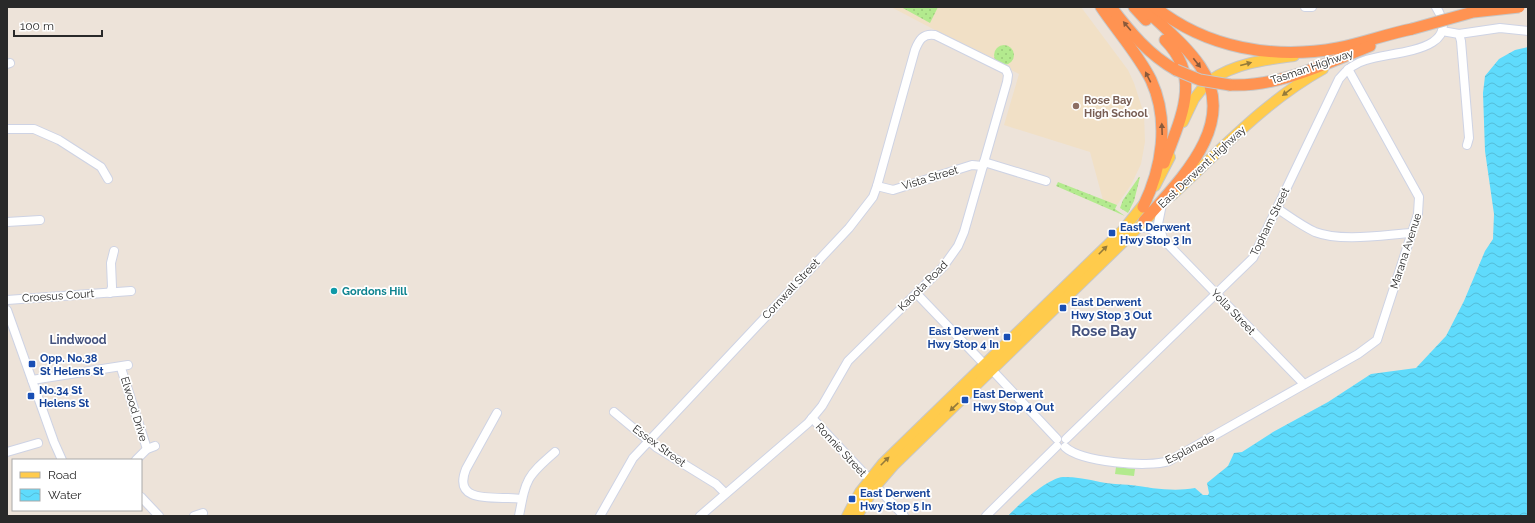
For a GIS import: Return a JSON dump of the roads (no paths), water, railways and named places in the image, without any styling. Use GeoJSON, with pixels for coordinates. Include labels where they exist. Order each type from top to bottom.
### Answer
{"type":"FeatureCollection","features":[{"type":"Feature","properties":{"kind":"highway"},"geometry":{"type":"LineString","coordinates":[[1100,7],[1145,70],[1154,88],[1161,113],[1162,136],[1159,162],[1153,183],[1143,207]]}},
{"type":"Feature","properties":{"kind":"highway","name":"Tasman Highway"},"geometry":{"type":"LineString","coordinates":[[1111,7],[1145,47],[1159,59],[1176,70],[1200,80],[1230,85],[1254,85],[1280,80],[1344,57],[1412,29]]}},
{"type":"Feature","properties":{"kind":"highway"},"geometry":{"type":"LineString","coordinates":[[1134,7],[1171,45],[1180,57],[1186,76],[1185,101],[1156,184]]}},
{"type":"Feature","properties":{"kind":"highway"},"geometry":{"type":"LineString","coordinates":[[1143,7],[1200,66],[1211,89],[1214,112],[1209,132],[1199,152],[1144,221]]}},
{"type":"Feature","properties":{"kind":"highway","name":"Tasman Highway"},"geometry":{"type":"LineString","coordinates":[[1155,7],[1176,22],[1212,40],[1259,51],[1282,52],[1334,49],[1473,12],[1520,7]]}},
{"type":"Feature","properties":{"kind":"highway"},"geometry":{"type":"LineString","coordinates":[[1164,7],[1202,29],[1224,38],[1253,45],[1279,47],[1323,45],[1412,29]]}},
{"type":"Feature","properties":{"kind":"main road","name":"East Derwent Highway"},"geometry":{"type":"LineString","coordinates":[[988,367],[1123,230],[1143,207],[1172,152],[1190,106],[1208,83],[1226,71],[1245,64],[1334,49]]}},
{"type":"Feature","properties":{"kind":"main road","name":"East Derwent Highway"},"geometry":{"type":"LineString","coordinates":[[857,516],[883,463],[1267,107],[1300,82],[1344,57]]}},
{"type":"Feature","properties":{"kind":"main road","name":"East Derwent Highway"},"geometry":{"type":"LineString","coordinates":[[847,516],[855,499],[872,483]]}},
{"type":"Feature","properties":{"kind":"street"},"geometry":{"type":"LineString","coordinates":[[1437,8],[1443,20],[1442,31],[1459,34],[1500,28],[1528,31]]}},
{"type":"Feature","properties":{"kind":"street","name":"Topham Street"},"geometry":{"type":"LineString","coordinates":[[1062,443],[1247,265],[1256,253],[1278,209],[1332,90],[1348,69],[1367,60],[1392,55],[1427,45],[1436,40],[1442,31]]}},
{"type":"Feature","properties":{"kind":"street","name":"Kaoota Road"},"geometry":{"type":"LineString","coordinates":[[700,516],[812,418],[822,406],[848,361],[943,267],[958,246],[964,232],[1008,74],[1004,69],[946,40],[928,34]]}},
{"type":"Feature","properties":{"kind":"street","name":"Cornwall Street"},"geometry":{"type":"LineString","coordinates":[[600,516],[629,464],[649,440],[859,216],[873,197],[915,50],[919,42],[928,34]]}},
{"type":"Feature","properties":{"kind":"street"},"geometry":{"type":"LineString","coordinates":[[1459,34],[1461,41],[1462,72],[1469,138],[1467,146]]}},
{"type":"Feature","properties":{"kind":"street","name":"Marana Avenue"},"geometry":{"type":"LineString","coordinates":[[1304,384],[1369,347],[1377,340],[1419,208],[1418,192],[1348,69]]}},
{"type":"Feature","properties":{"kind":"street"},"geometry":{"type":"LineString","coordinates":[[7,129],[34,130],[59,140],[101,167],[108,179]]}},
{"type":"Feature","properties":{"kind":"street"},"geometry":{"type":"LineString","coordinates":[[983,164],[1046,181]]}},
{"type":"Feature","properties":{"kind":"street","name":"Vista Street"},"geometry":{"type":"LineString","coordinates":[[877,186],[893,190],[972,165],[983,164]]}},
{"type":"Feature","properties":{"kind":"street"},"geometry":{"type":"LineString","coordinates":[[1162,204],[1158,224],[1163,239]]}},
{"type":"Feature","properties":{"kind":"street"},"geometry":{"type":"LineString","coordinates":[[1278,209],[1308,228],[1325,235],[1348,237],[1411,233]]}},
{"type":"Feature","properties":{"kind":"street"},"geometry":{"type":"LineString","coordinates":[[7,222],[40,220]]}},
{"type":"Feature","properties":{"kind":"street","name":"Yolla Street"},"geometry":{"type":"LineString","coordinates":[[1133,231],[1147,227],[1163,239],[1304,384]]}},
{"type":"Feature","properties":{"kind":"street","name":"Croesus Court"},"geometry":{"type":"LineString","coordinates":[[110,293],[112,287],[110,263],[114,251]]}},
{"type":"Feature","properties":{"kind":"street","name":"Croesus Court"},"geometry":{"type":"LineString","coordinates":[[7,300],[131,291]]}},
{"type":"Feature","properties":{"kind":"street"},"geometry":{"type":"LineString","coordinates":[[917,294],[1062,443],[986,516]]}},
{"type":"Feature","properties":{"kind":"street"},"geometry":{"type":"LineString","coordinates":[[7,310],[54,442],[62,459]]}},
{"type":"Feature","properties":{"kind":"street","name":"Elwood Drive"},"geometry":{"type":"LineString","coordinates":[[32,380],[125,367],[151,448],[137,459]]}},
{"type":"Feature","properties":{"kind":"street","name":"Esplanade"},"geometry":{"type":"LineString","coordinates":[[1062,443],[1079,455],[1100,460],[1162,463],[1187,451],[1304,384]]}},
{"type":"Feature","properties":{"kind":"street","name":"Essex Street"},"geometry":{"type":"LineString","coordinates":[[614,412],[666,454],[716,484],[725,493]]}},
{"type":"Feature","properties":{"kind":"street"},"geometry":{"type":"LineString","coordinates":[[497,413],[466,469],[463,477],[464,483],[467,490],[477,497],[511,497],[521,499]]}},
{"type":"Feature","properties":{"kind":"street","name":"Ronnie Street"},"geometry":{"type":"LineString","coordinates":[[812,418],[904,516]]}},
{"type":"Feature","properties":{"kind":"street"},"geometry":{"type":"LineString","coordinates":[[7,452],[38,443]]}},
{"type":"Feature","properties":{"kind":"street"},"geometry":{"type":"LineString","coordinates":[[519,516],[521,499],[532,474],[555,452]]}},
{"type":"Feature","properties":{"kind":"street"},"geometry":{"type":"LineString","coordinates":[[142,498],[159,516]]}},
{"type":"Feature","properties":{"kind":"street"},"geometry":{"type":"LineString","coordinates":[[194,516],[203,512]]}},
{"type":"Feature","properties":{"kind":"water"},"geometry":{"type":"Polygon","coordinates":[[[1528,47],[1528,516],[1008,516],[1026,499],[1049,482],[1063,477],[1163,489],[1179,490],[1195,488],[1203,495],[1208,495],[1207,483],[1228,466],[1234,453],[1242,452],[1273,432],[1328,402],[1371,374],[1416,368],[1446,336],[1464,301],[1485,251],[1493,239],[1494,214],[1485,151],[1483,93],[1485,76],[1499,59],[1515,50],[1528,47]]]}},
{"type":"Feature","properties":{"kind":"place","name":"Rose Bay High School"},"geometry":{"type":"Point","coordinates":[1076,106]}},
{"type":"Feature","properties":{"kind":"place","name":"East Derwent Hwy Stop 3 In"},"geometry":{"type":"Point","coordinates":[1112,233]}},
{"type":"Feature","properties":{"kind":"place","name":"Gordons Hill"},"geometry":{"type":"Point","coordinates":[334,291]}},
{"type":"Feature","properties":{"kind":"place","name":"East Derwent Hwy Stop 3 Out"},"geometry":{"type":"Point","coordinates":[1063,308]}},
{"type":"Feature","properties":{"kind":"place","name":"East Derwent Hwy Stop 4 In"},"geometry":{"type":"Point","coordinates":[1007,337]}},
{"type":"Feature","properties":{"kind":"place","name":"Opp. No.38 St Helens St"},"geometry":{"type":"Point","coordinates":[32,364]}},
{"type":"Feature","properties":{"kind":"place","name":"No.34 St Helens St"},"geometry":{"type":"Point","coordinates":[31,396]}},
{"type":"Feature","properties":{"kind":"place","name":"East Derwent Hwy Stop 4 Out"},"geometry":{"type":"Point","coordinates":[965,400]}},
{"type":"Feature","properties":{"kind":"place","name":"East Derwent Hwy Stop 5 In"},"geometry":{"type":"Point","coordinates":[852,499]}},
{"type":"Feature","properties":{"kind":"district","name":"Rose Bay"},"geometry":{"type":"Point","coordinates":[1104,331]}},
{"type":"Feature","properties":{"kind":"district","name":"Lindwood"},"geometry":{"type":"Point","coordinates":[78,340]}}]}
